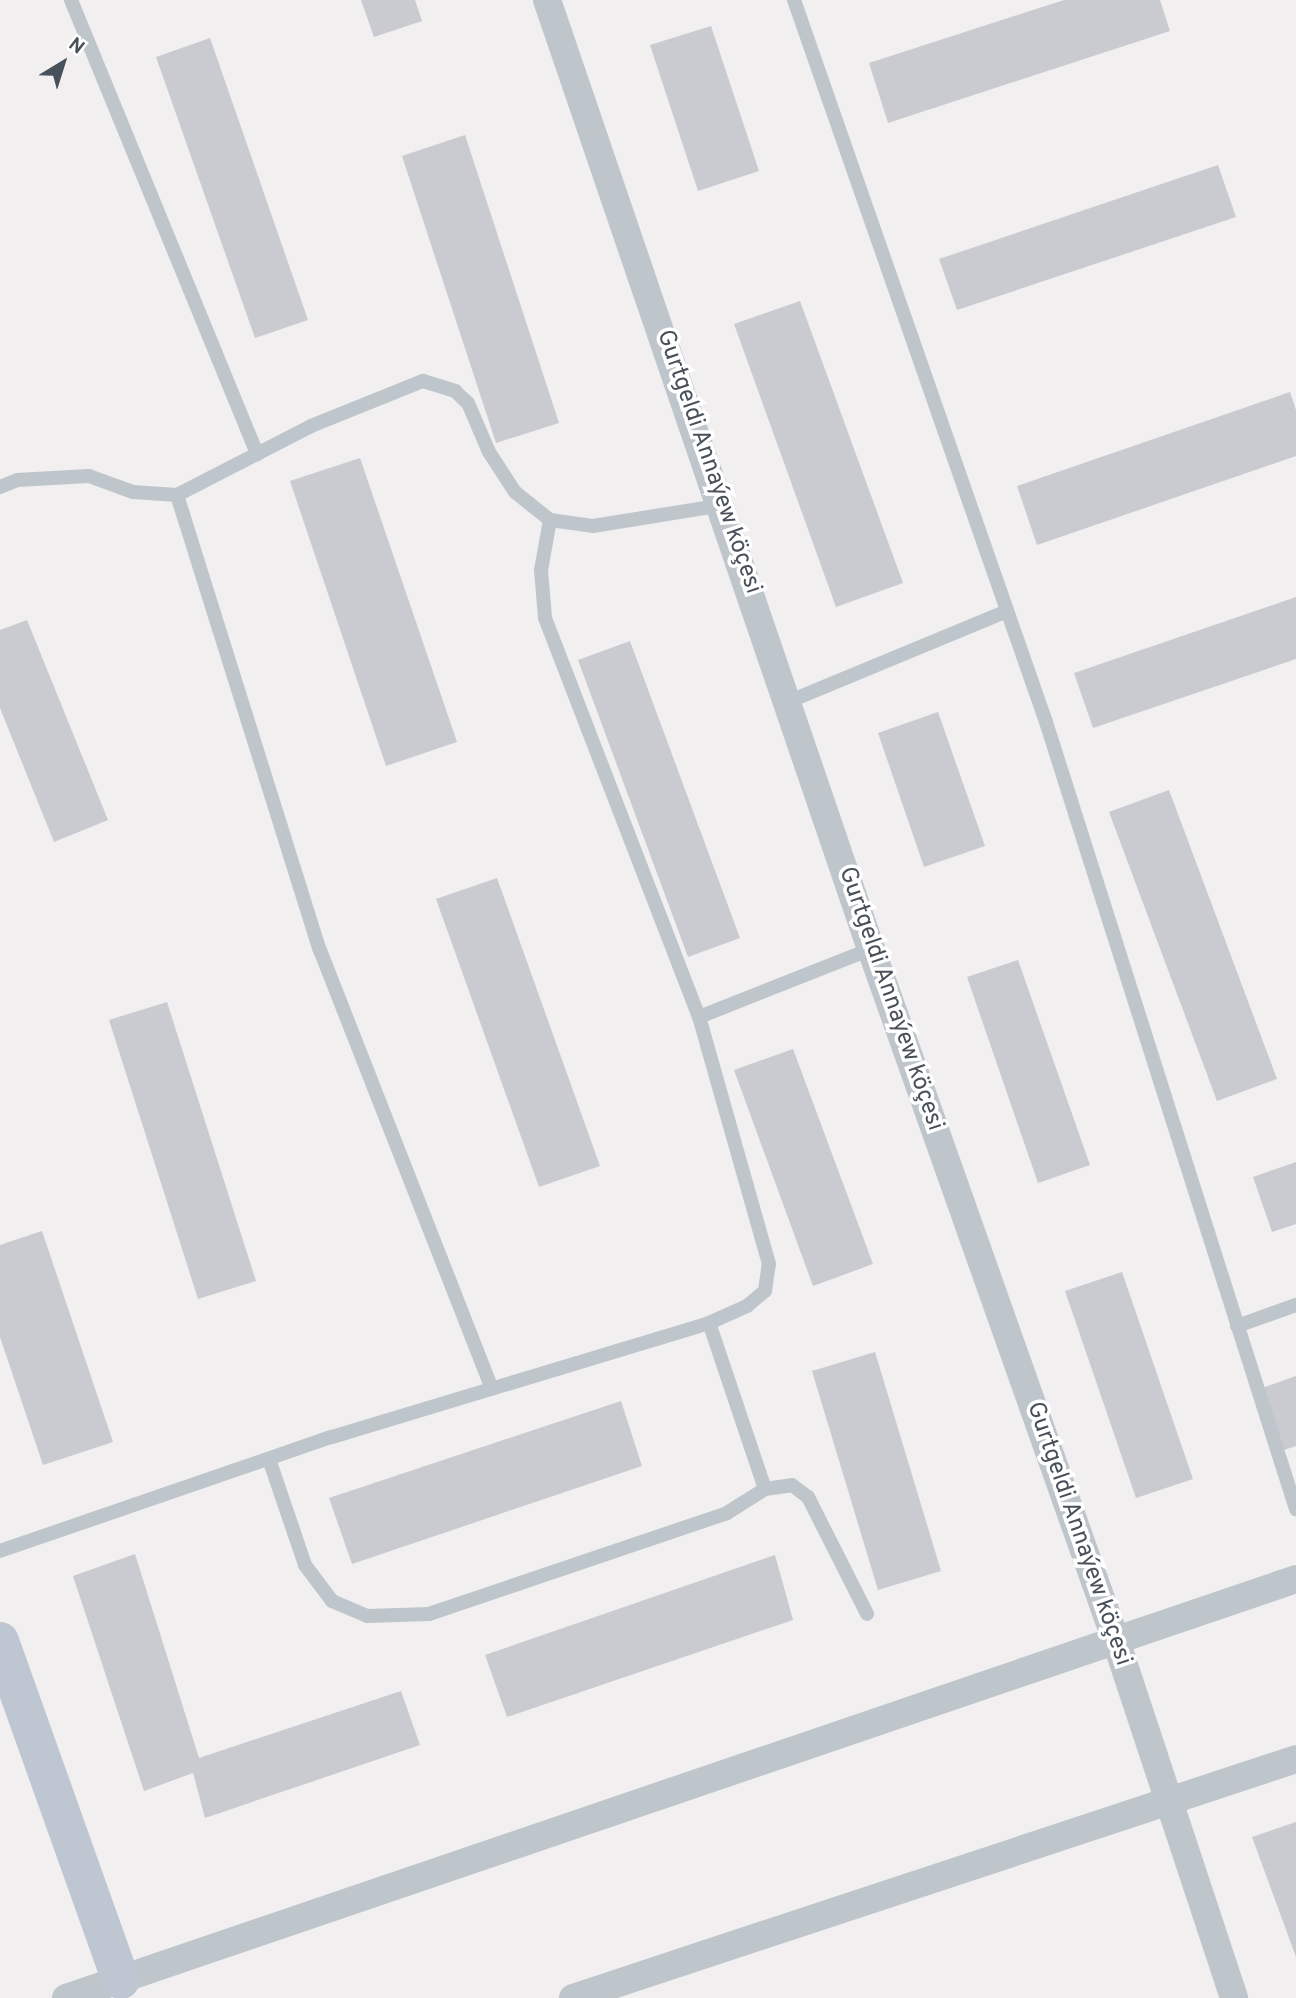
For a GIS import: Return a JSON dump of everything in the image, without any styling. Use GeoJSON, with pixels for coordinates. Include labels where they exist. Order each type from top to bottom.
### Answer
{"type":"FeatureCollection","features":[{"type":"Feature","properties":{"kind":"street","name":"Gurtgeldi Annaýew köçesi"},"geometry":{"type":"LineString","coordinates":[[547,0],[790,701],[871,949],[1115,1641],[1234,1998]]}},
{"type":"Feature","properties":{"kind":"street"},"geometry":{"type":"LineString","coordinates":[[66,1998],[1296,1579]]}},
{"type":"Feature","properties":{"kind":"street"},"geometry":{"type":"LineString","coordinates":[[0,1641],[121,1980]]}},
{"type":"Feature","properties":{"kind":"street"},"geometry":{"type":"LineString","coordinates":[[573,1998],[1296,1759]]}},
{"type":"Feature","properties":{"kind":"lane"},"geometry":{"type":"LineString","coordinates":[[71,0],[257,454]]}},
{"type":"Feature","properties":{"kind":"lane"},"geometry":{"type":"LineString","coordinates":[[794,0],[1007,611],[1296,1509]]}},
{"type":"Feature","properties":{"kind":"lane"},"geometry":{"type":"LineString","coordinates":[[0,487],[17,480],[89,476],[133,492],[177,495],[311,426],[423,382],[455,391],[468,402],[489,452],[515,492],[550,520],[593,526],[722,505]]}},
{"type":"Feature","properties":{"kind":"lane"},"geometry":{"type":"LineString","coordinates":[[177,495],[320,950],[492,1389]]}},
{"type":"Feature","properties":{"kind":"lane"},"geometry":{"type":"LineString","coordinates":[[0,1551],[269,1459],[709,1323],[747,1306],[765,1291],[769,1264],[699,1017],[545,618],[541,570],[550,520]]}},
{"type":"Feature","properties":{"kind":"lane"},"geometry":{"type":"LineString","coordinates":[[790,701],[1007,611]]}},
{"type":"Feature","properties":{"kind":"lane"},"geometry":{"type":"LineString","coordinates":[[699,1017],[871,949]]}},
{"type":"Feature","properties":{"kind":"lane"},"geometry":{"type":"LineString","coordinates":[[1237,1326],[1296,1305]]}},
{"type":"Feature","properties":{"kind":"lane"},"geometry":{"type":"LineString","coordinates":[[709,1323],[765,1489]]}},
{"type":"Feature","properties":{"kind":"lane"},"geometry":{"type":"LineString","coordinates":[[269,1459],[304,1564],[332,1601],[367,1616],[429,1614],[727,1513],[765,1489],[792,1485],[807,1497],[867,1614]]}},
{"type":"Feature","properties":{"kind":"building"},"geometry":{"type":"Polygon","coordinates":[[[361,0],[415,0],[422,21],[374,37],[361,0]]]}},
{"type":"Feature","properties":{"kind":"building"},"geometry":{"type":"Polygon","coordinates":[[[1064,0],[1160,0],[1170,31],[888,123],[869,63],[1064,0]]]}},
{"type":"Feature","properties":{"kind":"building"},"geometry":{"type":"Polygon","coordinates":[[[711,26],[759,171],[698,191],[650,45],[711,26]]]}},
{"type":"Feature","properties":{"kind":"building"},"geometry":{"type":"Polygon","coordinates":[[[210,38],[308,320],[255,338],[156,57],[210,38]]]}},
{"type":"Feature","properties":{"kind":"building"},"geometry":{"type":"Polygon","coordinates":[[[465,135],[559,423],[496,443],[402,156],[465,135]]]}},
{"type":"Feature","properties":{"kind":"building"},"geometry":{"type":"Polygon","coordinates":[[[1218,165],[1236,217],[957,310],[939,259],[1218,165]]]}},
{"type":"Feature","properties":{"kind":"building"},"geometry":{"type":"Polygon","coordinates":[[[800,301],[903,583],[836,607],[734,324],[800,301]]]}},
{"type":"Feature","properties":{"kind":"building"},"geometry":{"type":"Polygon","coordinates":[[[1290,392],[1296,410],[1296,456],[1037,545],[1017,486],[1290,392]]]}},
{"type":"Feature","properties":{"kind":"building"},"geometry":{"type":"Polygon","coordinates":[[[360,458],[457,742],[386,766],[290,481],[360,458]]]}},
{"type":"Feature","properties":{"kind":"building"},"geometry":{"type":"Polygon","coordinates":[[[1296,597],[1296,659],[1093,728],[1074,673],[1296,597]]]}},
{"type":"Feature","properties":{"kind":"building"},"geometry":{"type":"Polygon","coordinates":[[[27,620],[108,820],[54,842],[0,708],[0,630],[27,620]]]}},
{"type":"Feature","properties":{"kind":"building"},"geometry":{"type":"Polygon","coordinates":[[[630,641],[740,938],[688,957],[578,660],[630,641]]]}},
{"type":"Feature","properties":{"kind":"building"},"geometry":{"type":"Polygon","coordinates":[[[938,712],[985,846],[924,867],[878,733],[938,712]]]}},
{"type":"Feature","properties":{"kind":"building"},"geometry":{"type":"Polygon","coordinates":[[[1169,790],[1277,1079],[1217,1101],[1109,812],[1169,790]]]}},
{"type":"Feature","properties":{"kind":"building"},"geometry":{"type":"Polygon","coordinates":[[[497,878],[600,1166],[539,1187],[436,899],[497,878]]]}},
{"type":"Feature","properties":{"kind":"building"},"geometry":{"type":"Polygon","coordinates":[[[1018,960],[1090,1165],[1038,1183],[967,977],[1018,960]]]}},
{"type":"Feature","properties":{"kind":"building"},"geometry":{"type":"Polygon","coordinates":[[[167,1002],[256,1281],[198,1299],[109,1020],[167,1002]]]}},
{"type":"Feature","properties":{"kind":"building"},"geometry":{"type":"Polygon","coordinates":[[[793,1049],[873,1264],[813,1286],[734,1070],[793,1049]]]}},
{"type":"Feature","properties":{"kind":"building"},"geometry":{"type":"Polygon","coordinates":[[[1296,1162],[1296,1224],[1272,1232],[1253,1177],[1296,1162]]]}},
{"type":"Feature","properties":{"kind":"building"},"geometry":{"type":"Polygon","coordinates":[[[42,1231],[113,1442],[43,1465],[0,1337],[0,1245],[42,1231]]]}},
{"type":"Feature","properties":{"kind":"building"},"geometry":{"type":"Polygon","coordinates":[[[1122,1272],[1193,1479],[1136,1498],[1065,1291],[1122,1272]]]}},
{"type":"Feature","properties":{"kind":"building"},"geometry":{"type":"Polygon","coordinates":[[[875,1352],[941,1571],[878,1590],[812,1371],[875,1352]]]}},
{"type":"Feature","properties":{"kind":"building"},"geometry":{"type":"Polygon","coordinates":[[[1296,1376],[1296,1446],[1281,1451],[1259,1389],[1296,1376]]]}},
{"type":"Feature","properties":{"kind":"building"},"geometry":{"type":"Polygon","coordinates":[[[621,1401],[642,1466],[352,1564],[329,1498],[621,1401]]]}},
{"type":"Feature","properties":{"kind":"building"},"geometry":{"type":"Polygon","coordinates":[[[135,1554],[199,1758],[401,1691],[420,1745],[205,1818],[193,1773],[144,1791],[73,1576],[135,1554]]]}},
{"type":"Feature","properties":{"kind":"building"},"geometry":{"type":"Polygon","coordinates":[[[775,1555],[793,1620],[507,1717],[485,1655],[775,1555]]]}},
{"type":"Feature","properties":{"kind":"building"},"geometry":{"type":"Polygon","coordinates":[[[1296,1822],[1296,1957],[1252,1837],[1296,1822]]]}}]}
